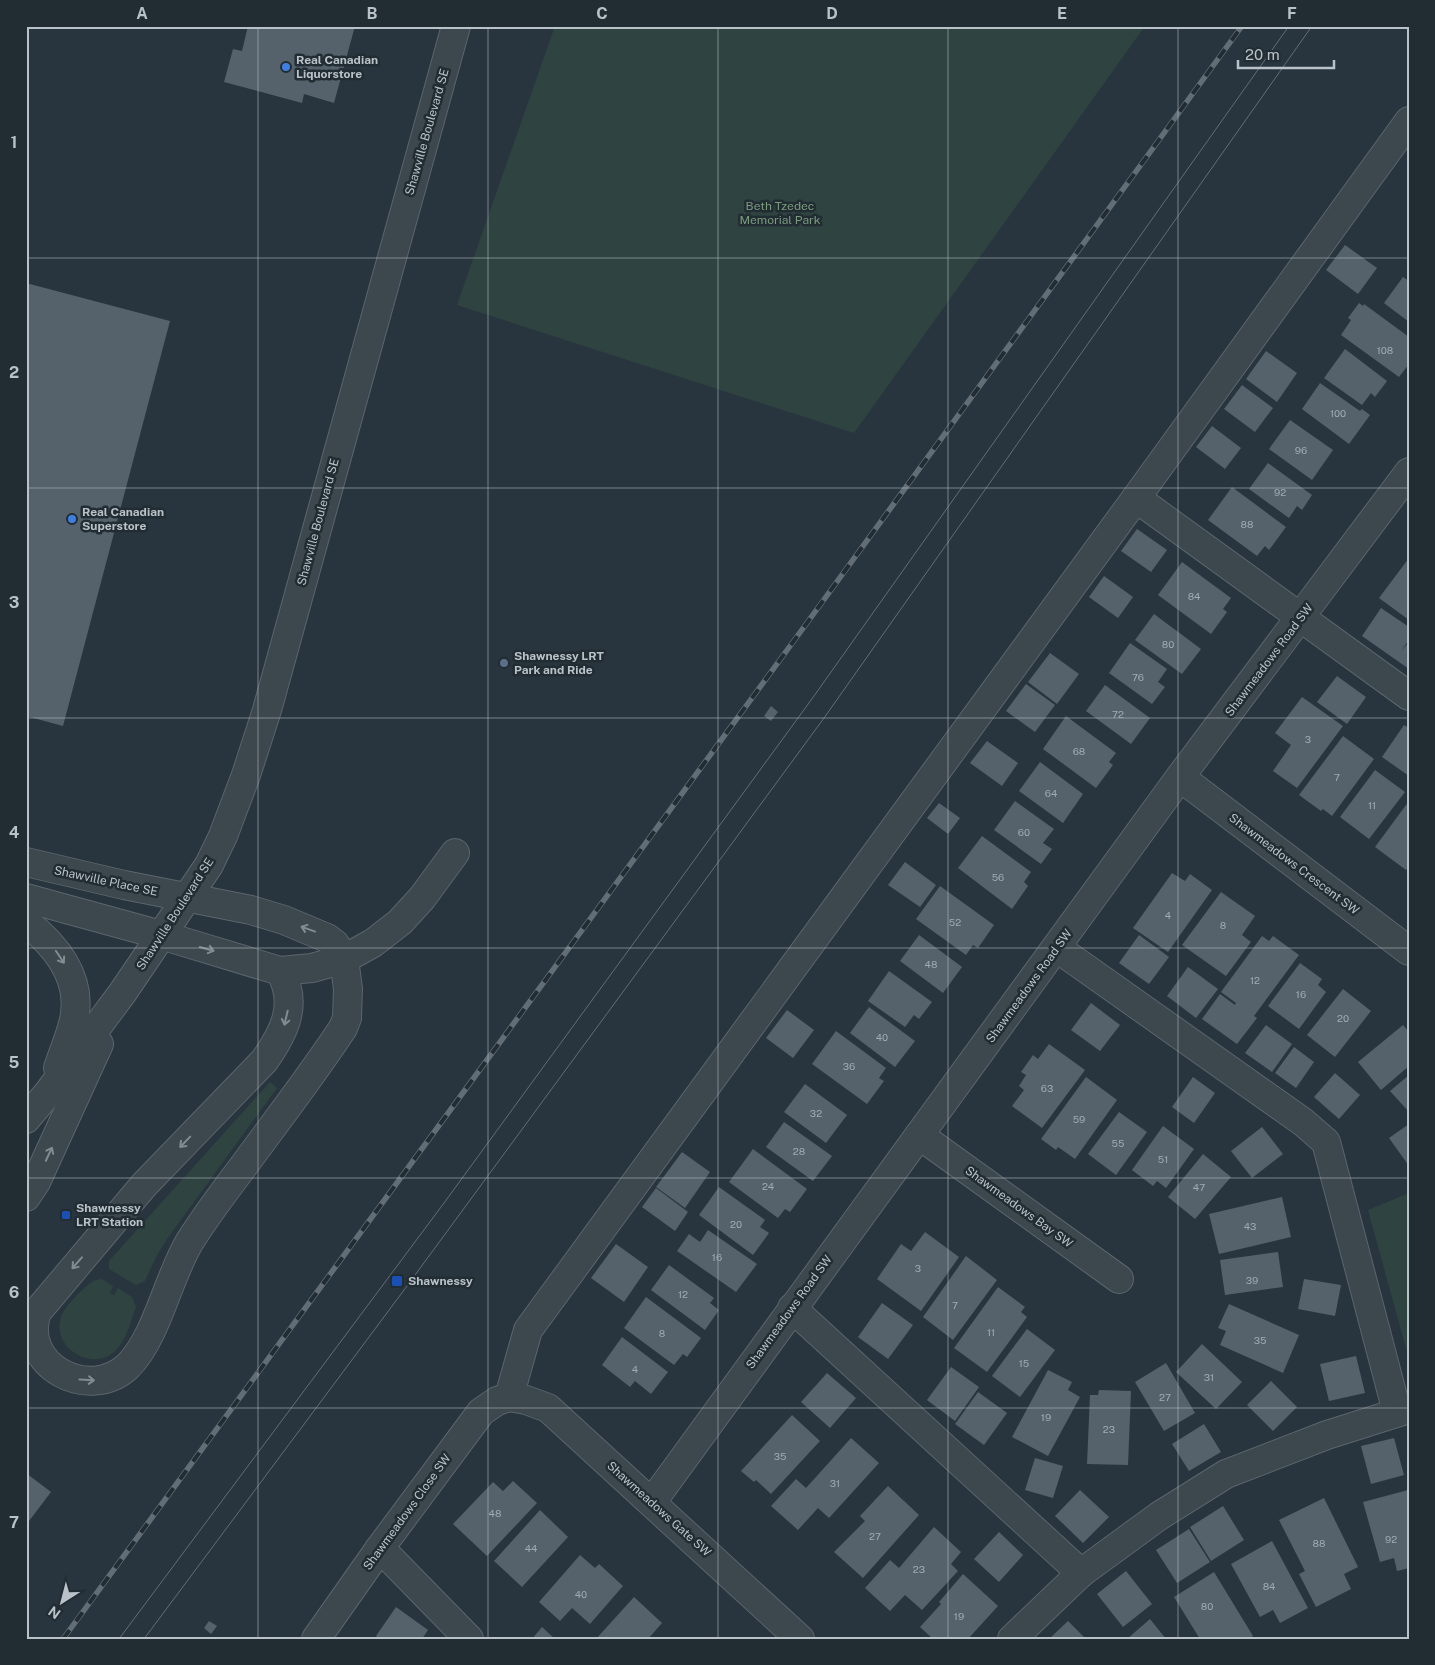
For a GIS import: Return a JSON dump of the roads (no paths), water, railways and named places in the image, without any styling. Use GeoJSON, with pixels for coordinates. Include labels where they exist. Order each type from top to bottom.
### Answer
{"type":"FeatureCollection","features":[{"type":"Feature","properties":{"kind":"street","name":"Shawville Boulevard SE"},"geometry":{"type":"LineString","coordinates":[[26,1119],[48,1093],[123,992],[209,865],[223,836],[246,775],[266,710],[456,26]]}},
{"type":"Feature","properties":{"kind":"street"},"geometry":{"type":"LineString","coordinates":[[509,1397],[528,1330],[1409,121]]}},
{"type":"Feature","properties":{"kind":"street","name":"Shawmeadows Road SW"},"geometry":{"type":"LineString","coordinates":[[652,1502],[1180,777],[1409,472]]}},
{"type":"Feature","properties":{"kind":"street"},"geometry":{"type":"LineString","coordinates":[[1136,498],[1302,616],[1409,696]]}},
{"type":"Feature","properties":{"kind":"street","name":"Shawmeadows Crescent SW"},"geometry":{"type":"LineString","coordinates":[[1180,777],[1409,951]]}},
{"type":"Feature","properties":{"kind":"street"},"geometry":{"type":"LineString","coordinates":[[26,898],[161,935],[280,971],[312,968],[344,959],[373,943],[400,922],[422,898],[454,853]]}},
{"type":"Feature","properties":{"kind":"street","name":"Shawville Place SE"},"geometry":{"type":"LineString","coordinates":[[26,862],[115,883],[251,910],[318,933],[335,944],[344,959]]}},
{"type":"Feature","properties":{"kind":"street"},"geometry":{"type":"LineString","coordinates":[[26,922],[39,932],[60,956],[75,988],[75,1014],[48,1093]]}},
{"type":"Feature","properties":{"kind":"street"},"geometry":{"type":"LineString","coordinates":[[1012,1639],[1081,1573],[1159,1516],[1226,1474],[1327,1435],[1403,1410],[1326,1142],[1303,1122],[1057,948]]}},
{"type":"Feature","properties":{"kind":"street"},"geometry":{"type":"LineString","coordinates":[[280,971],[286,982],[289,1008],[283,1032],[275,1046],[264,1061],[144,1185],[37,1312],[33,1330],[34,1340],[44,1359],[61,1373],[82,1381],[102,1380],[119,1373],[135,1358],[154,1324],[176,1266],[206,1216],[302,1087],[343,1028],[347,1018],[348,989],[344,959]]}},
{"type":"Feature","properties":{"kind":"street","name":"Shawville Boulevard SE"},"geometry":{"type":"LineString","coordinates":[[26,1197],[36,1182],[123,992]]}},
{"type":"Feature","properties":{"kind":"street","name":"Shawmeadows Bay SW"},"geometry":{"type":"LineString","coordinates":[[919,1135],[1119,1279]]}},
{"type":"Feature","properties":{"kind":"street"},"geometry":{"type":"LineString","coordinates":[[792,1308],[1081,1573]]}},
{"type":"Feature","properties":{"kind":"street","name":"Shawmeadows Gate SW"},"geometry":{"type":"LineString","coordinates":[[509,1397],[526,1400],[548,1408],[800,1639]]}},
{"type":"Feature","properties":{"kind":"street","name":"Shawmeadows Close SW"},"geometry":{"type":"LineString","coordinates":[[316,1639],[380,1548],[481,1412],[497,1401],[509,1397]]}},
{"type":"Feature","properties":{"kind":"street"},"geometry":{"type":"LineString","coordinates":[[380,1548],[469,1639]]}},
{"type":"Feature","properties":{"kind":"tram line"},"geometry":{"type":"LineString","coordinates":[[119,1639],[444,1203],[814,696],[1289,26]]}},
{"type":"Feature","properties":{"kind":"tram line"},"geometry":{"type":"LineString","coordinates":[[144,1639],[407,1286],[824,718],[1312,26]]}},
{"type":"Feature","properties":{"kind":"railway"},"geometry":{"type":"LineString","coordinates":[[63,1639],[1242,26]]}},
{"type":"Feature","properties":{"kind":"place","name":"Real Canadian Liquorstore"},"geometry":{"type":"Point","coordinates":[286,67]}},
{"type":"Feature","properties":{"kind":"place","name":"Real Canadian Superstore"},"geometry":{"type":"Point","coordinates":[72,519]}},
{"type":"Feature","properties":{"kind":"place","name":"Shawnessy LRT Park and Ride"},"geometry":{"type":"Point","coordinates":[504,663]}},
{"type":"Feature","properties":{"kind":"place","name":"Shawnessy LRT Station"},"geometry":{"type":"Point","coordinates":[66,1215]}},
{"type":"Feature","properties":{"kind":"place","name":"Shawnessy"},"geometry":{"type":"Point","coordinates":[397,1281]}},
{"type":"Feature","properties":{"kind":"park label","name":"Beth Tzedec Memorial Park"},"geometry":{"type":"Point","coordinates":[780,213]}}]}
